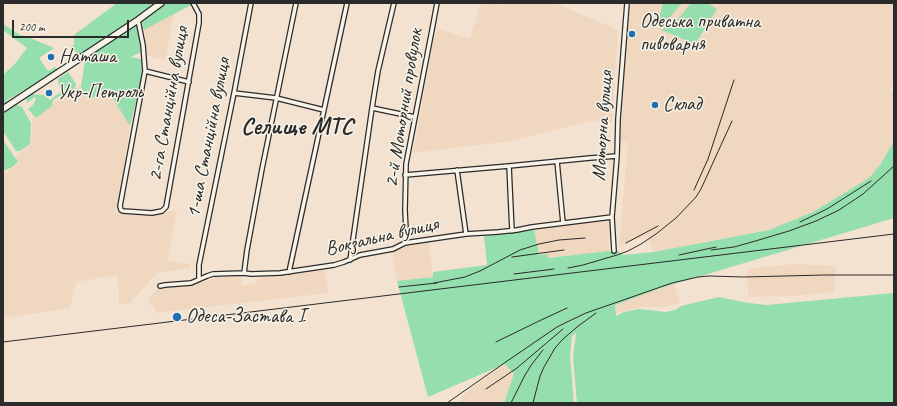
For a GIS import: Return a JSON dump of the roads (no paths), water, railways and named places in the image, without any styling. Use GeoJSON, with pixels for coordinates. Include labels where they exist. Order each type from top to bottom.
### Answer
{"type":"FeatureCollection","features":[{"type":"Feature","properties":{"kind":"main road"},"geometry":{"type":"LineString","coordinates":[[3,109],[138,20],[161,3]]}},
{"type":"Feature","properties":{"kind":"street","name":"2-га Станційна вулиця"},"geometry":{"type":"LineString","coordinates":[[145,71],[120,206],[123,211],[152,213],[162,211],[166,207],[199,22],[199,14],[193,3]]}},
{"type":"Feature","properties":{"kind":"street","name":"1-ша Станційна вулиця"},"geometry":{"type":"LineString","coordinates":[[199,279],[199,265],[251,3]]}},
{"type":"Feature","properties":{"kind":"street"},"geometry":{"type":"LineString","coordinates":[[244,273],[252,220],[296,3]]}},
{"type":"Feature","properties":{"kind":"street"},"geometry":{"type":"LineString","coordinates":[[289,272],[347,3]]}},
{"type":"Feature","properties":{"kind":"street"},"geometry":{"type":"LineString","coordinates":[[350,260],[378,71],[387,39],[394,3]]}},
{"type":"Feature","properties":{"kind":"street","name":"2-й Моторний провулок"},"geometry":{"type":"LineString","coordinates":[[405,243],[406,230],[404,210],[406,164],[437,3]]}},
{"type":"Feature","properties":{"kind":"street","name":"Моторна вулиця"},"geometry":{"type":"LineString","coordinates":[[614,251],[612,217],[627,3]]}},
{"type":"Feature","properties":{"kind":"street"},"geometry":{"type":"LineString","coordinates":[[138,20],[144,45],[145,71],[189,82]]}},
{"type":"Feature","properties":{"kind":"street"},"geometry":{"type":"LineString","coordinates":[[234,93],[276,98],[324,110]]}},
{"type":"Feature","properties":{"kind":"street"},"geometry":{"type":"LineString","coordinates":[[372,108],[415,117]]}},
{"type":"Feature","properties":{"kind":"street"},"geometry":{"type":"LineString","coordinates":[[405,175],[617,156]]}},
{"type":"Feature","properties":{"kind":"street"},"geometry":{"type":"LineString","coordinates":[[557,161],[562,223]]}},
{"type":"Feature","properties":{"kind":"street"},"geometry":{"type":"LineString","coordinates":[[509,166],[512,231]]}},
{"type":"Feature","properties":{"kind":"street"},"geometry":{"type":"LineString","coordinates":[[457,170],[466,234]]}},
{"type":"Feature","properties":{"kind":"street","name":"Вокзальна вулиця"},"geometry":{"type":"LineString","coordinates":[[160,286],[190,283],[213,274],[289,272],[334,265],[360,255],[393,249],[405,243],[466,234],[512,231],[612,217]]}},
{"type":"Feature","properties":{"kind":"railway"},"geometry":{"type":"LineString","coordinates":[[694,190],[708,159],[734,80]]}},
{"type":"Feature","properties":{"kind":"railway"},"geometry":{"type":"LineString","coordinates":[[568,268],[583,265],[628,251],[656,234],[676,218],[696,197],[701,189],[732,121]]}},
{"type":"Feature","properties":{"kind":"railway"},"geometry":{"type":"LineString","coordinates":[[711,250],[734,247],[789,231],[816,221],[839,210],[863,194],[894,166]]}},
{"type":"Feature","properties":{"kind":"railway"},"geometry":{"type":"LineString","coordinates":[[800,222],[827,209],[871,181]]}},
{"type":"Feature","properties":{"kind":"railway"},"geometry":{"type":"LineString","coordinates":[[626,243],[658,226]]}},
{"type":"Feature","properties":{"kind":"railway"},"geometry":{"type":"LineString","coordinates":[[3,342],[894,234]]}},
{"type":"Feature","properties":{"kind":"railway"},"geometry":{"type":"LineString","coordinates":[[434,283],[465,277],[480,271],[520,250],[539,244],[559,240],[585,238]]}},
{"type":"Feature","properties":{"kind":"railway"},"geometry":{"type":"LineString","coordinates":[[679,255],[716,247]]}},
{"type":"Feature","properties":{"kind":"railway"},"geometry":{"type":"LineString","coordinates":[[512,257],[564,250]]}},
{"type":"Feature","properties":{"kind":"railway"},"geometry":{"type":"LineString","coordinates":[[514,274],[554,269]]}},
{"type":"Feature","properties":{"kind":"railway"},"geometry":{"type":"LineString","coordinates":[[447,403],[557,327],[586,313],[672,283],[709,276],[894,275]]}},
{"type":"Feature","properties":{"kind":"railway"},"geometry":{"type":"LineString","coordinates":[[399,287],[437,283]]}},
{"type":"Feature","properties":{"kind":"railway"},"geometry":{"type":"LineString","coordinates":[[496,342],[567,308]]}},
{"type":"Feature","properties":{"kind":"railway"},"geometry":{"type":"LineString","coordinates":[[533,403],[540,376],[555,348],[577,327],[596,313]]}},
{"type":"Feature","properties":{"kind":"railway"},"geometry":{"type":"LineString","coordinates":[[486,389],[517,368],[563,329]]}},
{"type":"Feature","properties":{"kind":"railway"},"geometry":{"type":"LineString","coordinates":[[511,403],[525,375],[543,350]]}},
{"type":"Feature","properties":{"kind":"place","name":"Одеська приватна пивоварня"},"geometry":{"type":"Point","coordinates":[632,34]}},
{"type":"Feature","properties":{"kind":"place","name":"Наташа"},"geometry":{"type":"Point","coordinates":[51,57]}},
{"type":"Feature","properties":{"kind":"place","name":"Укр-Петроль"},"geometry":{"type":"Point","coordinates":[49,93]}},
{"type":"Feature","properties":{"kind":"place","name":"Склад"},"geometry":{"type":"Point","coordinates":[655,105]}},
{"type":"Feature","properties":{"kind":"place","name":"Одеса-Застава I"},"geometry":{"type":"Point","coordinates":[177,317]}},
{"type":"Feature","properties":{"kind":"district","name":"Cелище МТС"},"geometry":{"type":"Point","coordinates":[297,128]}}]}
